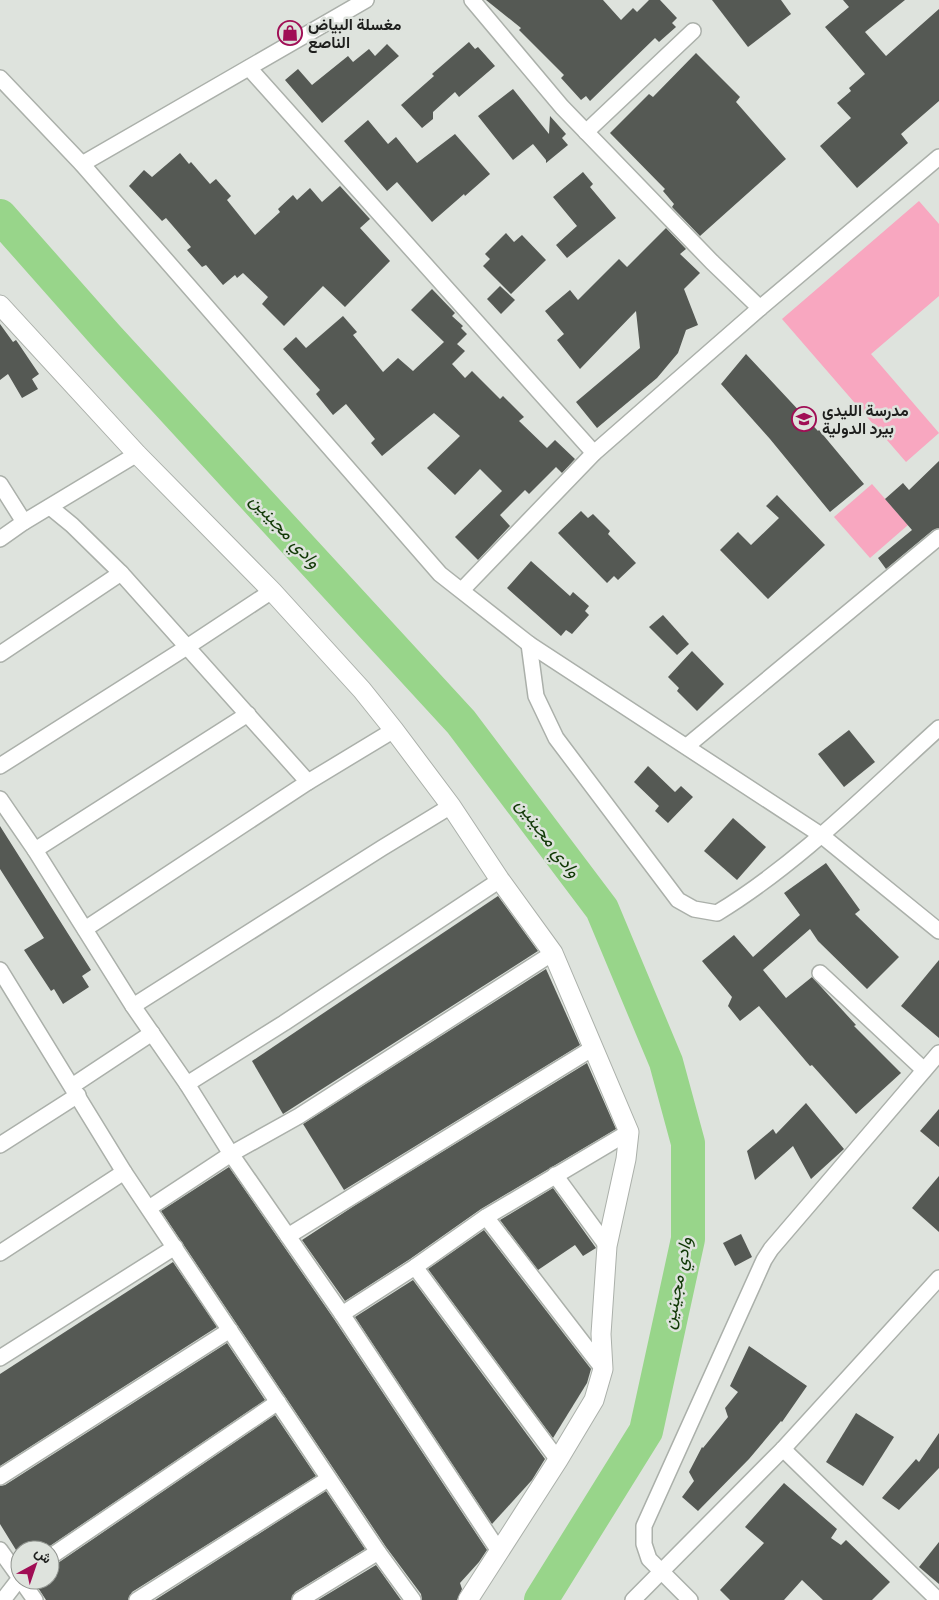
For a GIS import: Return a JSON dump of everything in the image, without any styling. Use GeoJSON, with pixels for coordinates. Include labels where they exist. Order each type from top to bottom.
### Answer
{"type":"FeatureCollection","features":[{"type":"Feature","properties":{"kind":"street"},"geometry":{"type":"LineString","coordinates":[[82,164],[366,0]]}},
{"type":"Feature","properties":{"kind":"street"},"geometry":{"type":"LineString","coordinates":[[472,0],[562,107],[712,262],[760,308]]}},
{"type":"Feature","properties":{"kind":"street"},"geometry":{"type":"LineString","coordinates":[[586,132],[693,31]]}},
{"type":"Feature","properties":{"kind":"street"},"geometry":{"type":"LineString","coordinates":[[249,68],[594,453]]}},
{"type":"Feature","properties":{"kind":"street"},"geometry":{"type":"LineString","coordinates":[[0,78],[82,164],[440,574],[529,644],[821,835],[939,931]]}},
{"type":"Feature","properties":{"kind":"street"},"geometry":{"type":"LineString","coordinates":[[462,590],[594,453],[760,308],[939,157]]}},
{"type":"Feature","properties":{"kind":"street"},"geometry":{"type":"LineString","coordinates":[[0,305],[137,454],[272,591],[362,690],[394,730],[451,806],[500,880],[553,953],[629,1132],[626,1158],[607,1246],[601,1334],[603,1369],[594,1400],[558,1460],[468,1600]]}},
{"type":"Feature","properties":{"kind":"street"},"geometry":{"type":"LineString","coordinates":[[0,539],[24,522],[137,454]]}},
{"type":"Feature","properties":{"kind":"street"},"geometry":{"type":"LineString","coordinates":[[0,484],[24,522]]}},
{"type":"Feature","properties":{"kind":"street"},"geometry":{"type":"LineString","coordinates":[[50,507],[72,525],[121,574],[308,782]]}},
{"type":"Feature","properties":{"kind":"street"},"geometry":{"type":"LineString","coordinates":[[687,746],[939,537]]}},
{"type":"Feature","properties":{"kind":"street"},"geometry":{"type":"LineString","coordinates":[[0,654],[121,574]]}},
{"type":"Feature","properties":{"kind":"street"},"geometry":{"type":"LineString","coordinates":[[0,766],[272,591]]}},
{"type":"Feature","properties":{"kind":"street"},"geometry":{"type":"LineString","coordinates":[[529,644],[536,696],[556,738],[678,900],[694,909],[717,913],[751,893],[821,835],[939,728]]}},
{"type":"Feature","properties":{"kind":"street"},"geometry":{"type":"LineString","coordinates":[[35,850],[248,714]]}},
{"type":"Feature","properties":{"kind":"street"},"geometry":{"type":"LineString","coordinates":[[85,929],[308,782],[394,730]]}},
{"type":"Feature","properties":{"kind":"street"},"geometry":{"type":"LineString","coordinates":[[0,799],[35,850],[133,1006],[187,1084],[231,1154],[342,1314],[499,1551]]}},
{"type":"Feature","properties":{"kind":"street"},"geometry":{"type":"LineString","coordinates":[[133,1006],[451,806]]}},
{"type":"Feature","properties":{"kind":"street"},"geometry":{"type":"LineString","coordinates":[[187,1084],[284,1023],[500,880]]}},
{"type":"Feature","properties":{"kind":"street"},"geometry":{"type":"LineString","coordinates":[[149,1208],[231,1154],[299,1116],[553,953]]}},
{"type":"Feature","properties":{"kind":"street"},"geometry":{"type":"LineString","coordinates":[[0,970],[124,1172],[328,1479],[413,1600]]}},
{"type":"Feature","properties":{"kind":"street"},"geometry":{"type":"LineString","coordinates":[[820,974],[924,1070]]}},
{"type":"Feature","properties":{"kind":"street"},"geometry":{"type":"LineString","coordinates":[[0,1145],[152,1033]]}},
{"type":"Feature","properties":{"kind":"street"},"geometry":{"type":"LineString","coordinates":[[288,1236],[593,1048]]}},
{"type":"Feature","properties":{"kind":"street"},"geometry":{"type":"LineString","coordinates":[[690,1600],[649,1559],[644,1544],[644,1526],[764,1260],[771,1249],[939,1052]]}},
{"type":"Feature","properties":{"kind":"street"},"geometry":{"type":"LineString","coordinates":[[342,1314],[415,1267],[486,1217],[629,1132]]}},
{"type":"Feature","properties":{"kind":"street"},"geometry":{"type":"LineString","coordinates":[[0,1253],[124,1172]]}},
{"type":"Feature","properties":{"kind":"street"},"geometry":{"type":"LineString","coordinates":[[555,1175],[607,1246]]}},
{"type":"Feature","properties":{"kind":"street"},"geometry":{"type":"LineString","coordinates":[[486,1217],[603,1369]]}},
{"type":"Feature","properties":{"kind":"street"},"geometry":{"type":"LineString","coordinates":[[0,1358],[175,1247]]}},
{"type":"Feature","properties":{"kind":"street"},"geometry":{"type":"LineString","coordinates":[[415,1267],[558,1460]]}},
{"type":"Feature","properties":{"kind":"street"},"geometry":{"type":"LineString","coordinates":[[633,1600],[782,1449],[939,1278]]}},
{"type":"Feature","properties":{"kind":"street"},"geometry":{"type":"LineString","coordinates":[[0,1477],[230,1330]]}},
{"type":"Feature","properties":{"kind":"street"},"geometry":{"type":"LineString","coordinates":[[60,1550],[278,1402]]}},
{"type":"Feature","properties":{"kind":"street"},"geometry":{"type":"LineString","coordinates":[[782,1449],[938,1600]]}},
{"type":"Feature","properties":{"kind":"street"},"geometry":{"type":"LineString","coordinates":[[137,1600],[328,1479]]}},
{"type":"Feature","properties":{"kind":"street"},"geometry":{"type":"LineString","coordinates":[[0,1550],[10,1564]]}},
{"type":"Feature","properties":{"kind":"street"},"geometry":{"type":"LineString","coordinates":[[300,1600],[378,1552]]}},
{"type":"Feature","properties":{"kind":"street"},"geometry":{"type":"LineString","coordinates":[[3,1600],[11,1590]]}},
{"type":"Feature","properties":{"kind":"shaded area"},"geometry":{"type":"Polygon","coordinates":[[[919,201],[939,224],[939,296],[871,354],[939,433],[906,462],[782,319],[919,201]]]}},
{"type":"Feature","properties":{"kind":"shaded area"},"geometry":{"type":"Polygon","coordinates":[[[872,484],[908,525],[870,558],[834,517],[872,484]]]}},
{"type":"Feature","properties":{"kind":"building"},"geometry":{"type":"Polygon","coordinates":[[[486,0],[603,0],[621,20],[633,8],[637,12],[649,0],[660,0],[677,18],[672,23],[676,27],[659,42],[655,38],[590,101],[586,96],[581,100],[561,78],[564,75],[519,30],[521,28],[486,0]]]}},
{"type":"Feature","properties":{"kind":"building"},"geometry":{"type":"Polygon","coordinates":[[[712,0],[781,0],[791,14],[748,47],[712,0]]]}},
{"type":"Feature","properties":{"kind":"building"},"geometry":{"type":"Polygon","coordinates":[[[843,0],[905,0],[865,32],[886,56],[939,9],[939,101],[901,134],[908,143],[857,188],[820,146],[851,118],[837,103],[851,91],[849,88],[865,74],[825,27],[849,7],[843,0]]]}},
{"type":"Feature","properties":{"kind":"building"},"geometry":{"type":"Polygon","coordinates":[[[469,42],[475,49],[478,47],[495,66],[459,97],[455,92],[433,112],[433,119],[422,128],[401,105],[434,76],[432,74],[469,42]]]}},
{"type":"Feature","properties":{"kind":"building"},"geometry":{"type":"Polygon","coordinates":[[[387,44],[399,56],[322,123],[285,80],[298,69],[312,85],[348,56],[353,62],[369,49],[375,56],[387,44]]]}},
{"type":"Feature","properties":{"kind":"building"},"geometry":{"type":"Polygon","coordinates":[[[696,53],[740,97],[736,102],[786,159],[700,236],[672,207],[674,204],[663,191],[665,189],[610,133],[649,94],[653,97],[696,53]]]}},
{"type":"Feature","properties":{"kind":"building"},"geometry":{"type":"Polygon","coordinates":[[[513,89],[549,134],[550,116],[566,134],[562,138],[568,145],[546,163],[546,160],[533,144],[513,160],[478,116],[513,89]]]}},
{"type":"Feature","properties":{"kind":"building"},"geometry":{"type":"Polygon","coordinates":[[[368,120],[388,144],[396,137],[417,163],[455,134],[490,174],[432,222],[397,182],[387,191],[344,141],[368,120]]]}},
{"type":"Feature","properties":{"kind":"building"},"geometry":{"type":"Polygon","coordinates":[[[180,153],[189,164],[191,162],[210,184],[216,179],[231,196],[227,200],[255,235],[280,212],[278,209],[293,195],[297,200],[310,188],[322,202],[340,186],[370,219],[360,228],[390,261],[345,307],[323,286],[284,326],[262,304],[268,297],[243,273],[237,278],[235,275],[223,285],[206,265],[202,267],[187,250],[191,247],[166,218],[162,221],[129,186],[144,170],[152,177],[180,153]]]}},
{"type":"Feature","properties":{"kind":"building"},"geometry":{"type":"Polygon","coordinates":[[[583,172],[593,184],[590,187],[616,218],[567,258],[556,245],[577,226],[553,197],[583,172]]]}},
{"type":"Feature","properties":{"kind":"building"},"geometry":{"type":"Polygon","coordinates":[[[666,228],[686,249],[680,254],[700,273],[684,289],[698,325],[686,330],[678,353],[657,378],[597,428],[576,402],[640,348],[636,311],[580,369],[557,340],[564,334],[545,311],[570,290],[578,300],[619,259],[627,267],[666,228]]]}},
{"type":"Feature","properties":{"kind":"building"},"geometry":{"type":"Polygon","coordinates":[[[506,233],[514,242],[522,235],[546,260],[511,294],[483,266],[490,259],[485,254],[506,233]]]}},
{"type":"Feature","properties":{"kind":"building"},"geometry":{"type":"Polygon","coordinates":[[[500,286],[515,300],[501,314],[487,299],[500,286]]]}},
{"type":"Feature","properties":{"kind":"building"},"geometry":{"type":"Polygon","coordinates":[[[432,289],[455,313],[452,316],[463,326],[461,328],[467,334],[457,344],[465,351],[452,364],[465,378],[472,371],[500,399],[503,396],[524,417],[519,421],[547,448],[555,440],[575,459],[562,473],[556,467],[529,494],[525,490],[500,515],[510,526],[478,560],[455,537],[502,491],[480,469],[455,495],[427,468],[460,436],[434,413],[382,456],[371,443],[375,439],[346,404],[333,415],[316,394],[320,390],[283,349],[296,337],[306,348],[343,316],[357,332],[353,335],[383,372],[398,358],[413,371],[444,342],[411,310],[432,289]]]}},
{"type":"Feature","properties":{"kind":"building"},"geometry":{"type":"Polygon","coordinates":[[[0,324],[13,342],[16,340],[39,374],[32,379],[38,389],[22,398],[8,374],[0,380],[0,324]]]}},
{"type":"Feature","properties":{"kind":"building"},"geometry":{"type":"Polygon","coordinates":[[[746,354],[819,430],[864,484],[830,512],[770,439],[721,384],[746,354]]]}},
{"type":"Feature","properties":{"kind":"building"},"geometry":{"type":"Polygon","coordinates":[[[939,461],[939,528],[933,530],[886,569],[878,558],[912,530],[885,499],[903,483],[909,490],[939,461]]]}},
{"type":"Feature","properties":{"kind":"building"},"geometry":{"type":"Polygon","coordinates":[[[777,495],[825,545],[768,599],[720,550],[738,532],[751,545],[779,518],[766,506],[777,495]]]}},
{"type":"Feature","properties":{"kind":"building"},"geometry":{"type":"Polygon","coordinates":[[[581,511],[588,518],[593,514],[610,531],[608,534],[636,563],[618,580],[614,576],[607,583],[558,533],[581,511]]]}},
{"type":"Feature","properties":{"kind":"building"},"geometry":{"type":"Polygon","coordinates":[[[531,561],[570,596],[573,592],[589,606],[585,611],[589,615],[572,634],[566,630],[561,636],[507,588],[531,561]]]}},
{"type":"Feature","properties":{"kind":"building"},"geometry":{"type":"Polygon","coordinates":[[[663,615],[689,644],[677,655],[649,627],[663,615]]]}},
{"type":"Feature","properties":{"kind":"building"},"geometry":{"type":"Polygon","coordinates":[[[692,651],[724,684],[697,711],[677,691],[679,688],[668,677],[692,651]]]}},
{"type":"Feature","properties":{"kind":"building"},"geometry":{"type":"Polygon","coordinates":[[[849,730],[875,762],[844,787],[818,754],[849,730]]]}},
{"type":"Feature","properties":{"kind":"building"},"geometry":{"type":"Polygon","coordinates":[[[648,766],[675,792],[681,786],[693,797],[668,823],[655,811],[659,806],[634,782],[648,766]]]}},
{"type":"Feature","properties":{"kind":"building"},"geometry":{"type":"Polygon","coordinates":[[[733,818],[766,847],[737,880],[704,851],[733,818]]]}},
{"type":"Feature","properties":{"kind":"building"},"geometry":{"type":"Polygon","coordinates":[[[0,826],[91,970],[82,976],[89,987],[63,1004],[54,989],[51,991],[24,950],[44,938],[0,869],[0,826]]]}},
{"type":"Feature","properties":{"kind":"building"},"geometry":{"type":"Polygon","coordinates":[[[826,863],[860,910],[855,914],[899,957],[867,989],[818,941],[810,929],[763,970],[786,998],[812,977],[856,1025],[854,1026],[901,1073],[856,1114],[812,1065],[810,1066],[759,1006],[740,1021],[728,1006],[732,997],[702,961],[734,935],[753,957],[800,915],[784,893],[826,863]]]}},
{"type":"Feature","properties":{"kind":"building"},"geometry":{"type":"Polygon","coordinates":[[[498,896],[538,951],[283,1114],[252,1061],[498,896]]]}},
{"type":"Feature","properties":{"kind":"building"},"geometry":{"type":"Polygon","coordinates":[[[939,960],[939,1038],[901,1006],[939,960]]]}},
{"type":"Feature","properties":{"kind":"building"},"geometry":{"type":"Polygon","coordinates":[[[546,969],[580,1045],[344,1190],[303,1124],[546,969]]]}},
{"type":"Feature","properties":{"kind":"building"},"geometry":{"type":"Polygon","coordinates":[[[587,1063],[616,1129],[481,1209],[410,1259],[345,1301],[302,1240],[587,1063]]]}},
{"type":"Feature","properties":{"kind":"building"},"geometry":{"type":"Polygon","coordinates":[[[806,1103],[844,1149],[811,1179],[793,1146],[755,1180],[747,1151],[773,1129],[776,1134],[806,1103]]]}},
{"type":"Feature","properties":{"kind":"building"},"geometry":{"type":"Polygon","coordinates":[[[939,1109],[939,1147],[920,1131],[939,1109]]]}},
{"type":"Feature","properties":{"kind":"building"},"geometry":{"type":"Polygon","coordinates":[[[229,1167],[334,1319],[487,1550],[460,1583],[462,1589],[457,1600],[422,1600],[421,1594],[386,1547],[161,1211],[229,1167]]]}},
{"type":"Feature","properties":{"kind":"building"},"geometry":{"type":"Polygon","coordinates":[[[939,1176],[939,1232],[912,1208],[939,1176]]]}},
{"type":"Feature","properties":{"kind":"building"},"geometry":{"type":"Polygon","coordinates":[[[553,1188],[596,1248],[583,1256],[575,1245],[538,1270],[500,1220],[553,1188]]]}},
{"type":"Feature","properties":{"kind":"building"},"geometry":{"type":"Polygon","coordinates":[[[484,1230],[591,1369],[587,1383],[553,1438],[428,1269],[484,1230]]]}},
{"type":"Feature","properties":{"kind":"building"},"geometry":{"type":"Polygon","coordinates":[[[741,1234],[752,1257],[735,1266],[723,1243],[741,1234]]]}},
{"type":"Feature","properties":{"kind":"building"},"geometry":{"type":"Polygon","coordinates":[[[173,1262],[217,1327],[0,1466],[0,1374],[173,1262]]]}},
{"type":"Feature","properties":{"kind":"building"},"geometry":{"type":"Polygon","coordinates":[[[413,1280],[545,1459],[532,1480],[492,1524],[355,1317],[413,1280]]]}},
{"type":"Feature","properties":{"kind":"building"},"geometry":{"type":"Polygon","coordinates":[[[227,1343],[265,1400],[59,1540],[10,1540],[0,1524],[0,1486],[5,1485],[227,1343]]]}},
{"type":"Feature","properties":{"kind":"building"},"geometry":{"type":"Polygon","coordinates":[[[749,1346],[807,1386],[782,1422],[698,1511],[682,1497],[694,1481],[689,1472],[702,1447],[728,1417],[725,1408],[738,1392],[730,1386],[749,1346]]]}},
{"type":"Feature","properties":{"kind":"building"},"geometry":{"type":"Polygon","coordinates":[[[856,1413],[894,1437],[863,1486],[826,1462],[856,1413]]]}},
{"type":"Feature","properties":{"kind":"building"},"geometry":{"type":"Polygon","coordinates":[[[275,1415],[316,1476],[132,1592],[128,1600],[46,1600],[40,1590],[60,1590],[60,1562],[275,1415]]]}},
{"type":"Feature","properties":{"kind":"building"},"geometry":{"type":"Polygon","coordinates":[[[939,1433],[939,1468],[899,1510],[882,1498],[916,1459],[919,1462],[939,1433]]]}},
{"type":"Feature","properties":{"kind":"building"},"geometry":{"type":"Polygon","coordinates":[[[784,1483],[837,1529],[831,1538],[841,1545],[846,1540],[890,1582],[872,1600],[823,1600],[802,1580],[784,1600],[730,1600],[720,1590],[764,1543],[745,1527],[784,1483]]]}},
{"type":"Feature","properties":{"kind":"building"},"geometry":{"type":"Polygon","coordinates":[[[326,1491],[365,1549],[295,1592],[291,1600],[155,1600],[326,1491]]]}},
{"type":"Feature","properties":{"kind":"building"},"geometry":{"type":"Polygon","coordinates":[[[939,1542],[939,1584],[919,1567],[939,1542]]]}},
{"type":"Feature","properties":{"kind":"building"},"geometry":{"type":"Polygon","coordinates":[[[376,1565],[401,1600],[318,1600],[376,1565]]]}},
{"type":"Feature","properties":{"kind":"waterway","name":"وادي مجينين"},"geometry":{"type":"LineString","coordinates":[[0,216],[107,337],[461,722],[602,909],[666,1062],[688,1143],[688,1239],[646,1431],[541,1600]]}},
{"type":"Feature","properties":{"kind":"place","name":"مغسلة البياض الناصع"},"geometry":{"type":"Point","coordinates":[290,33]}},
{"type":"Feature","properties":{"kind":"place","name":"مدرسة الليدي بيرد الدولية"},"geometry":{"type":"Point","coordinates":[804,419]}}]}
